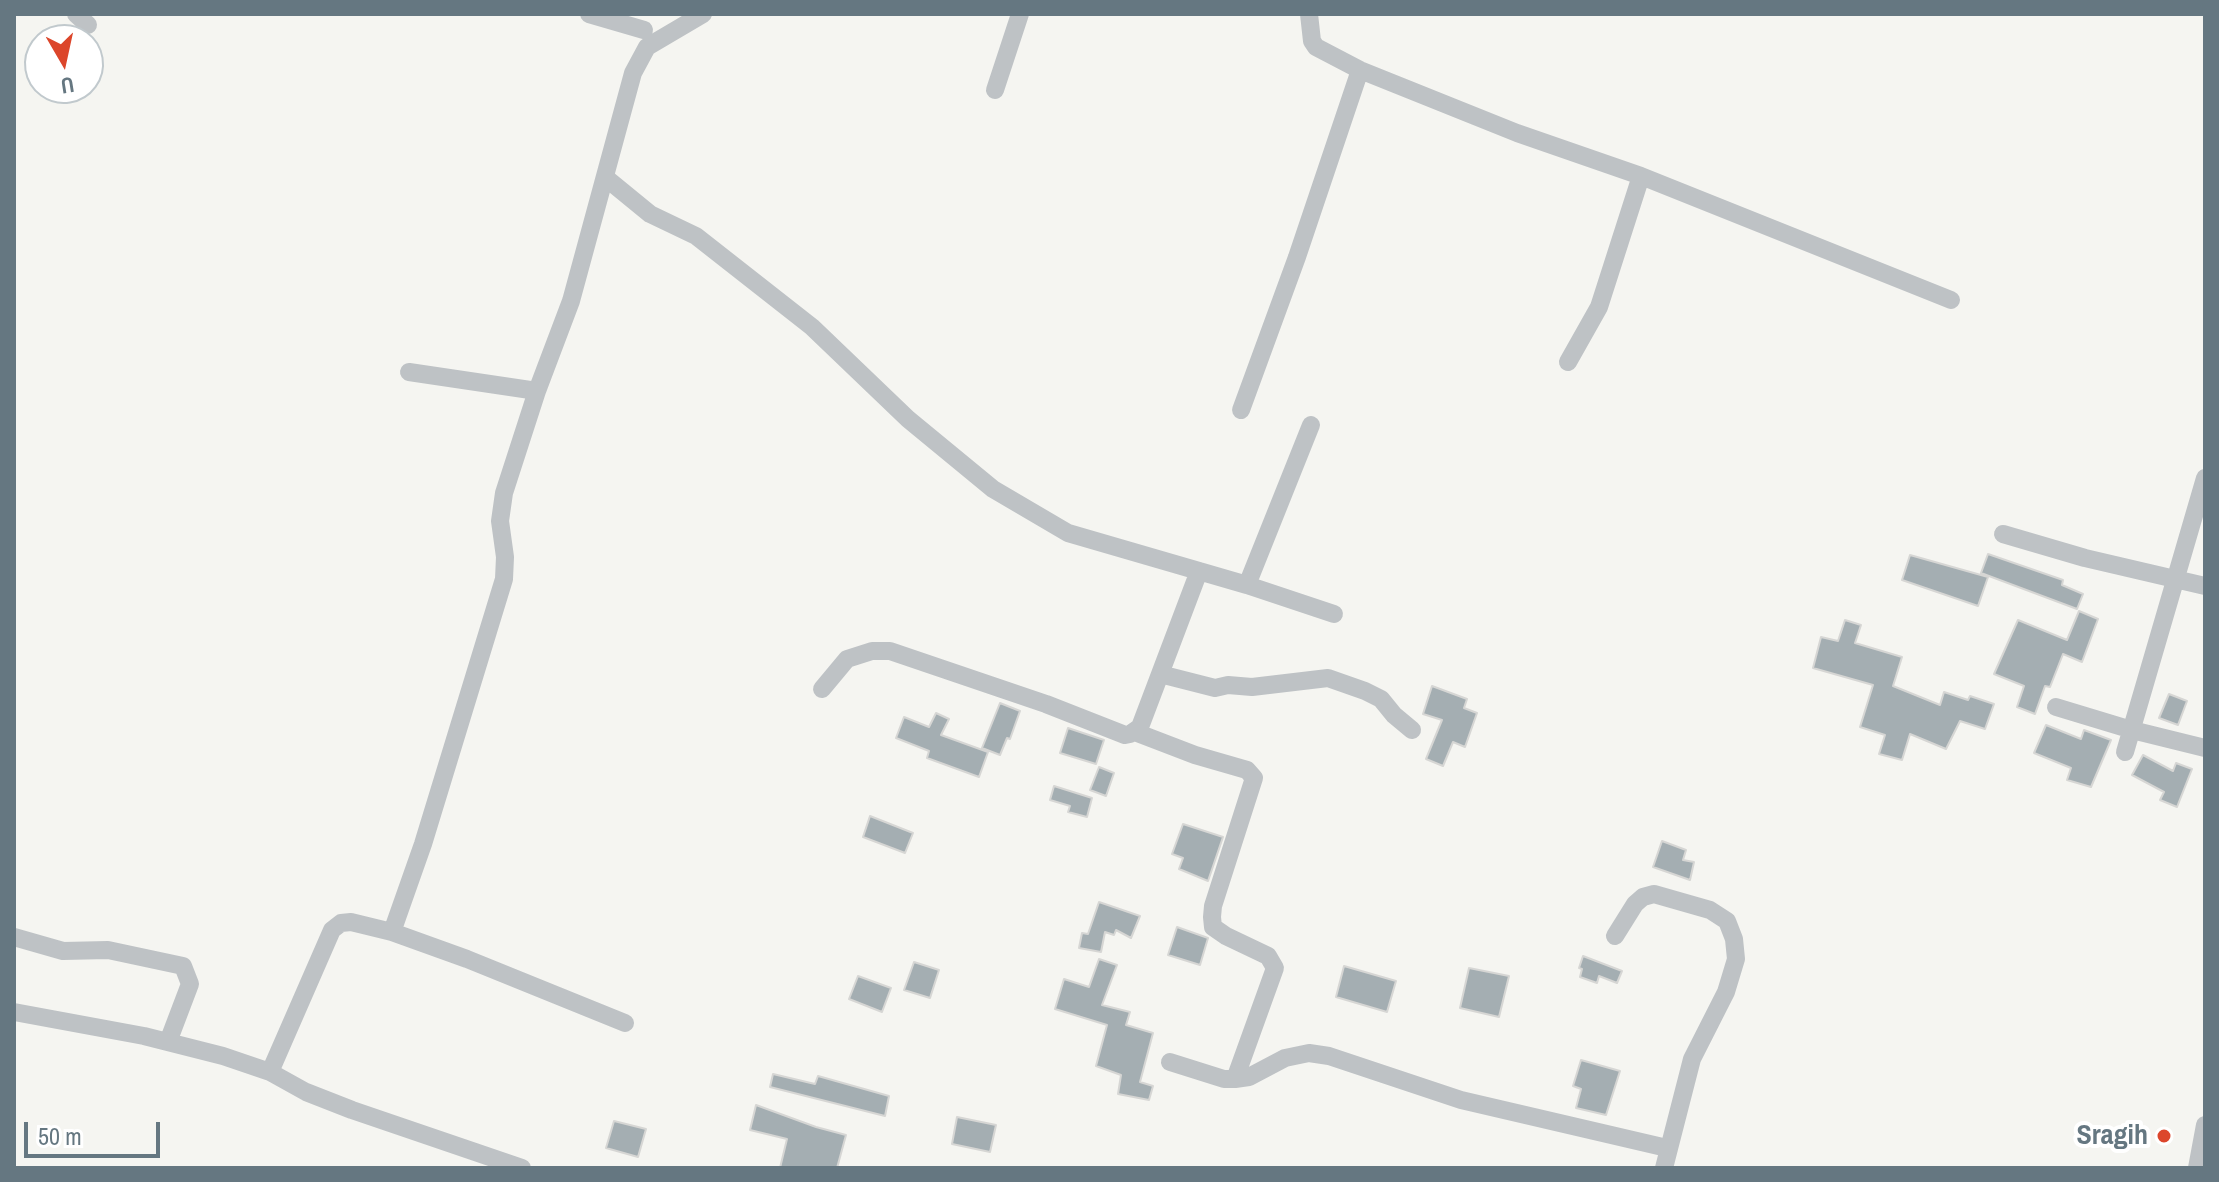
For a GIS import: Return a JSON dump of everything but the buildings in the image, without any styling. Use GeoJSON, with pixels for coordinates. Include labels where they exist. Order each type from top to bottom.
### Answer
{"type":"FeatureCollection","features":[{"type":"Feature","properties":{"kind":"street"},"geometry":{"type":"LineString","coordinates":[[392,932],[423,844],[504,579],[501,508],[537,391],[571,301],[640,55],[646,22],[589,14]]}},
{"type":"Feature","properties":{"kind":"street"},"geometry":{"type":"LineString","coordinates":[[640,55],[647,47],[703,14]]}},
{"type":"Feature","properties":{"kind":"street"},"geometry":{"type":"LineString","coordinates":[[995,90],[1020,14]]}},
{"type":"Feature","properties":{"kind":"street"},"geometry":{"type":"LineString","coordinates":[[1309,14],[1312,41],[1316,47],[1360,70],[1517,133],[1641,176],[1951,300]]}},
{"type":"Feature","properties":{"kind":"street"},"geometry":{"type":"LineString","coordinates":[[1241,410],[1360,70]]}},
{"type":"Feature","properties":{"kind":"street"},"geometry":{"type":"LineString","coordinates":[[1568,362],[1599,307],[1641,176]]}},
{"type":"Feature","properties":{"kind":"street"},"geometry":{"type":"LineString","coordinates":[[606,178],[650,214],[696,236],[812,327],[908,419],[993,489],[1068,533],[1334,614]]}},
{"type":"Feature","properties":{"kind":"street"},"geometry":{"type":"LineString","coordinates":[[409,372],[537,391]]}},
{"type":"Feature","properties":{"kind":"street"},"geometry":{"type":"LineString","coordinates":[[1247,585],[1311,425]]}},
{"type":"Feature","properties":{"kind":"street"},"geometry":{"type":"LineString","coordinates":[[2125,752],[2205,478]]}},
{"type":"Feature","properties":{"kind":"street"},"geometry":{"type":"LineString","coordinates":[[2003,534],[2085,558],[2205,586]]}},
{"type":"Feature","properties":{"kind":"street"},"geometry":{"type":"LineString","coordinates":[[822,689],[847,659],[872,651],[890,651],[1046,704],[1125,735],[1135,732],[1140,727],[1199,571]]}},
{"type":"Feature","properties":{"kind":"street"},"geometry":{"type":"LineString","coordinates":[[1160,674],[1215,688],[1328,678],[1381,699],[1412,730]]}},
{"type":"Feature","properties":{"kind":"street"},"geometry":{"type":"LineString","coordinates":[[2056,707],[2205,748]]}},
{"type":"Feature","properties":{"kind":"street"},"geometry":{"type":"LineString","coordinates":[[1135,732],[1195,755],[1247,770],[1254,778],[1212,917],[1213,927],[1268,956],[1275,968],[1235,1079]]}},
{"type":"Feature","properties":{"kind":"street"},"geometry":{"type":"LineString","coordinates":[[1615,936],[1635,904],[1643,897],[1654,894],[1710,910],[1727,921],[1734,939],[1736,959],[1726,992],[1692,1059],[1664,1168]]}},
{"type":"Feature","properties":{"kind":"street"},"geometry":{"type":"LineString","coordinates":[[270,1072],[332,930],[341,923],[351,922],[392,932],[625,1023]]}},
{"type":"Feature","properties":{"kind":"street"},"geometry":{"type":"LineString","coordinates":[[14,937],[63,951],[108,950],[183,966],[190,984],[168,1042]]}},
{"type":"Feature","properties":{"kind":"street"},"geometry":{"type":"LineString","coordinates":[[14,1012],[223,1056],[270,1072],[306,1092],[352,1110],[522,1168]]}},
{"type":"Feature","properties":{"kind":"street"},"geometry":{"type":"LineString","coordinates":[[1170,1062],[1224,1079],[1235,1079],[1249,1077],[1285,1058],[1309,1053],[1329,1056],[1461,1100],[1667,1148]]}},
{"type":"Feature","properties":{"kind":"street"},"geometry":{"type":"LineString","coordinates":[[2197,1168],[2205,1125]]}},
{"type":"Feature","properties":{"kind":"place","name":"Sragih"},"geometry":{"type":"Point","coordinates":[2164,1136]}}]}
